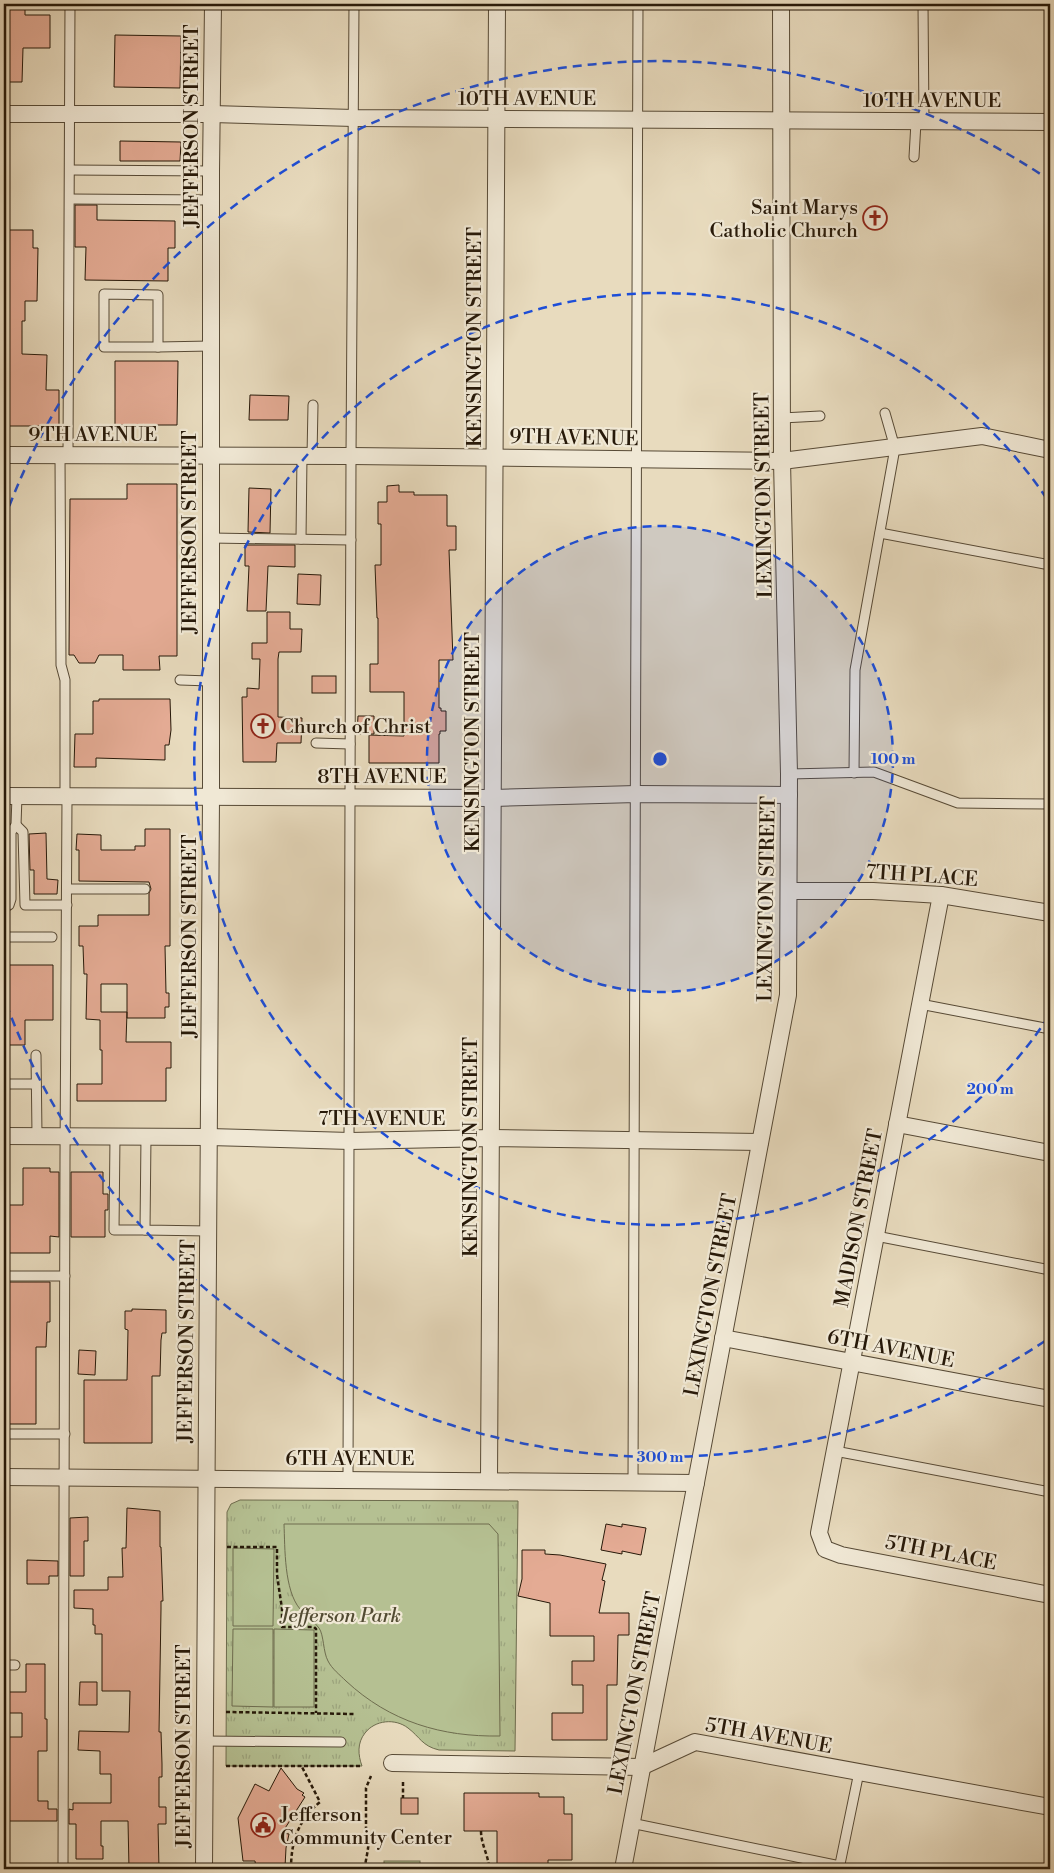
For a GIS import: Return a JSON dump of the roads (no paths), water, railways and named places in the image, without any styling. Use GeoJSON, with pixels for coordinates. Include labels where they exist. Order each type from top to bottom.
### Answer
{"type":"FeatureCollection","features":[{"type":"Feature","properties":{"kind":"street","name":"JEFFERSON STREET"},"geometry":{"type":"LineString","coordinates":[[204,1869],[209,1230],[211,796],[210,346],[213,4]]}},
{"type":"Feature","properties":{"kind":"street","name":"KENSINGTON STREET"},"geometry":{"type":"LineString","coordinates":[[490,1480],[497,4]]}},
{"type":"Feature","properties":{"kind":"street","name":"LEXINGTON STREET"},"geometry":{"type":"LineString","coordinates":[[622,1869],[788,994],[789,774],[782,461],[781,4]]}},
{"type":"Feature","properties":{"kind":"street","name":"10TH AVENUE"},"geometry":{"type":"LineString","coordinates":[[4,114],[212,114],[354,118],[1050,122]]}},
{"type":"Feature","properties":{"kind":"street","name":"9TH AVENUE"},"geometry":{"type":"LineString","coordinates":[[4,455],[495,457],[782,461],[982,436],[1050,450]]}},
{"type":"Feature","properties":{"kind":"street","name":"8TH AVENUE"},"geometry":{"type":"LineString","coordinates":[[10,796],[493,798],[636,794],[789,795]]}},
{"type":"Feature","properties":{"kind":"street","name":"7TH PLACE"},"geometry":{"type":"LineString","coordinates":[[789,891],[873,891],[941,895],[1050,913]]}},
{"type":"Feature","properties":{"kind":"street","name":"MADISON STREET"},"geometry":{"type":"LineString","coordinates":[[825,1549],[819,1533],[941,895]]}},
{"type":"Feature","properties":{"kind":"street"},"geometry":{"type":"LineString","coordinates":[[897,1124],[1050,1153]]}},
{"type":"Feature","properties":{"kind":"street","name":"7TH AVENUE"},"geometry":{"type":"LineString","coordinates":[[4,1136],[146,1136],[350,1141],[492,1138],[634,1142],[760,1142]]}},
{"type":"Feature","properties":{"kind":"street","name":"6TH AVENUE"},"geometry":{"type":"LineString","coordinates":[[723,1338],[1050,1400]]}},
{"type":"Feature","properties":{"kind":"street","name":"6TH AVENUE"},"geometry":{"type":"LineString","coordinates":[[4,1477],[696,1483]]}},
{"type":"Feature","properties":{"kind":"street","name":"5TH PLACE"},"geometry":{"type":"LineString","coordinates":[[825,1549],[841,1554],[1050,1595]]}},
{"type":"Feature","properties":{"kind":"street","name":"5TH AVENUE"},"geometry":{"type":"LineString","coordinates":[[392,1763],[641,1768],[694,1742],[1050,1807]]}},
{"type":"Feature","properties":{"kind":"lane"},"geometry":{"type":"LineString","coordinates":[[63,1869],[67,889],[65,680],[61,664],[70,199],[70,4]]}},
{"type":"Feature","properties":{"kind":"lane"},"geometry":{"type":"LineString","coordinates":[[348,1480],[354,4]]}},
{"type":"Feature","properties":{"kind":"lane"},"geometry":{"type":"LineString","coordinates":[[633,1482],[638,4]]}},
{"type":"Feature","properties":{"kind":"lane"},"geometry":{"type":"LineString","coordinates":[[914,157],[920,122],[923,4]]}},
{"type":"Feature","properties":{"kind":"lane"},"geometry":{"type":"LineString","coordinates":[[70,170],[211,171]]}},
{"type":"Feature","properties":{"kind":"lane"},"geometry":{"type":"LineString","coordinates":[[70,199],[211,200]]}},
{"type":"Feature","properties":{"kind":"lane"},"geometry":{"type":"LineString","coordinates":[[158,347],[158,294],[104,294],[104,347],[158,347],[210,346]]}},
{"type":"Feature","properties":{"kind":"lane"},"geometry":{"type":"LineString","coordinates":[[301,539],[307,456],[314,405]]}},
{"type":"Feature","properties":{"kind":"lane"},"geometry":{"type":"LineString","coordinates":[[854,773],[855,670],[895,448],[885,413]]}},
{"type":"Feature","properties":{"kind":"lane"},"geometry":{"type":"LineString","coordinates":[[782,418],[820,416]]}},
{"type":"Feature","properties":{"kind":"lane"},"geometry":{"type":"LineString","coordinates":[[880,533],[1050,566]]}},
{"type":"Feature","properties":{"kind":"lane"},"geometry":{"type":"LineString","coordinates":[[211,538],[351,540]]}},
{"type":"Feature","properties":{"kind":"lane"},"geometry":{"type":"LineString","coordinates":[[180,680],[210,681]]}},
{"type":"Feature","properties":{"kind":"lane"},"geometry":{"type":"LineString","coordinates":[[316,743],[350,744]]}},
{"type":"Feature","properties":{"kind":"lane"},"geometry":{"type":"LineString","coordinates":[[789,774],[874,772],[958,803],[1050,804]]}},
{"type":"Feature","properties":{"kind":"lane"},"geometry":{"type":"LineString","coordinates":[[10,796],[16,825],[24,832],[25,905],[67,904]]}},
{"type":"Feature","properties":{"kind":"lane"},"geometry":{"type":"LineString","coordinates":[[4,908],[9,905],[11,899],[11,832],[16,825]]}},
{"type":"Feature","properties":{"kind":"lane"},"geometry":{"type":"LineString","coordinates":[[67,889],[145,889]]}},
{"type":"Feature","properties":{"kind":"lane"},"geometry":{"type":"LineString","coordinates":[[4,937],[52,937]]}},
{"type":"Feature","properties":{"kind":"lane"},"geometry":{"type":"LineString","coordinates":[[920,1004],[1050,1030]]}},
{"type":"Feature","properties":{"kind":"lane"},"geometry":{"type":"LineString","coordinates":[[36,1055],[36,1136]]}},
{"type":"Feature","properties":{"kind":"lane"},"geometry":{"type":"LineString","coordinates":[[4,1084],[36,1084]]}},
{"type":"Feature","properties":{"kind":"lane"},"geometry":{"type":"LineString","coordinates":[[4,1136],[4,1192]]}},
{"type":"Feature","properties":{"kind":"lane"},"geometry":{"type":"LineString","coordinates":[[114,1136],[114,1230],[209,1230]]}},
{"type":"Feature","properties":{"kind":"lane"},"geometry":{"type":"LineString","coordinates":[[145,1230],[146,1136]]}},
{"type":"Feature","properties":{"kind":"lane"},"geometry":{"type":"LineString","coordinates":[[876,1236],[1050,1270]]}},
{"type":"Feature","properties":{"kind":"lane"},"geometry":{"type":"LineString","coordinates":[[4,1276],[64,1276]]}},
{"type":"Feature","properties":{"kind":"lane"},"geometry":{"type":"LineString","coordinates":[[4,1434],[64,1434]]}},
{"type":"Feature","properties":{"kind":"lane"},"geometry":{"type":"LineString","coordinates":[[835,1451],[1050,1492]]}},
{"type":"Feature","properties":{"kind":"lane"},"geometry":{"type":"LineString","coordinates":[[4,1665],[15,1665]]}},
{"type":"Feature","properties":{"kind":"lane"},"geometry":{"type":"LineString","coordinates":[[204,1741],[341,1742]]}},
{"type":"Feature","properties":{"kind":"lane"},"geometry":{"type":"LineString","coordinates":[[631,1823],[839,1867],[859,1772]]}},
{"type":"Feature","properties":{"kind":"place","name":"Saint Marys Catholic Church"},"geometry":{"type":"Point","coordinates":[875,218]}},
{"type":"Feature","properties":{"kind":"place","name":"Church of Christ"},"geometry":{"type":"Point","coordinates":[263,726]}},
{"type":"Feature","properties":{"kind":"place","name":"Jefferson Community Center"},"geometry":{"type":"Point","coordinates":[263,1825]}},
{"type":"Feature","properties":{"kind":"park label","name":"Jefferson Park"},"geometry":{"type":"Point","coordinates":[341,1615]}}]}
